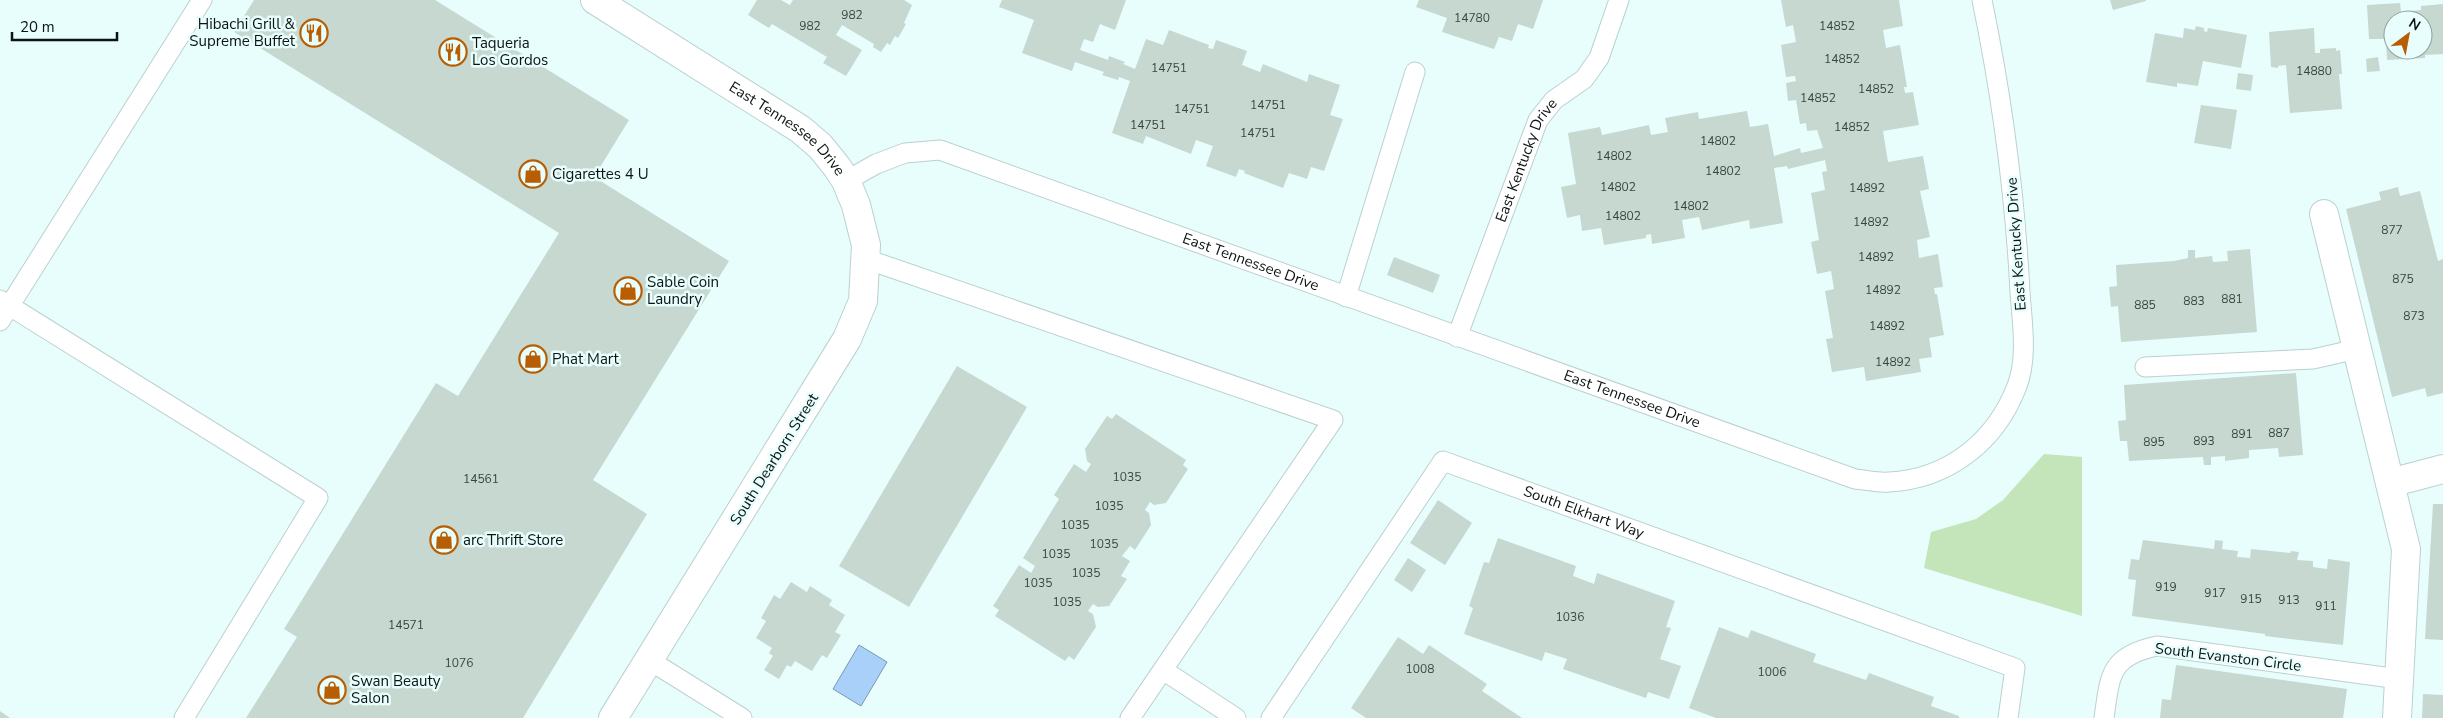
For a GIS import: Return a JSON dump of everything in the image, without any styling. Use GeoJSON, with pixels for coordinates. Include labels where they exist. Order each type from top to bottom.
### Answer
{"type":"FeatureCollection","features":[{"type":"Feature","properties":{"kind":"street","name":"East Tennessee Drive"},"geometry":{"type":"LineString","coordinates":[[595,0],[800,129],[820,146],[846,181]]}},
{"type":"Feature","properties":{"kind":"street","name":"South Dearborn Street"},"geometry":{"type":"LineString","coordinates":[[613,718],[848,339],[863,301],[866,259],[864,232],[846,181]]}},
{"type":"Feature","properties":{"kind":"street"},"geometry":{"type":"LineString","coordinates":[[2324,214],[2406,549],[2397,718]]}},
{"type":"Feature","properties":{"kind":"street"},"geometry":{"type":"LineString","coordinates":[[2390,482],[2443,468]]}},
{"type":"Feature","properties":{"kind":"lane"},"geometry":{"type":"LineString","coordinates":[[184,718],[318,498],[3,309],[202,0]]}},
{"type":"Feature","properties":{"kind":"lane","name":"East Kentucky Drive"},"geometry":{"type":"LineString","coordinates":[[1457,337],[1538,120],[1554,100],[1584,79],[1594,65],[1619,0]]}},
{"type":"Feature","properties":{"kind":"lane","name":"East Kentucky Drive"},"geometry":{"type":"LineString","coordinates":[[1953,464],[1979,445],[2001,419],[2018,384],[2024,352],[2016,213],[1998,75],[1982,0]]}},
{"type":"Feature","properties":{"kind":"lane"},"geometry":{"type":"LineString","coordinates":[[1346,296],[1415,72]]}},
{"type":"Feature","properties":{"kind":"lane","name":"East Tennessee Drive"},"geometry":{"type":"LineString","coordinates":[[846,181],[876,164],[905,153],[940,150],[1855,479],[1888,482],[1924,477],[1953,464]]}},
{"type":"Feature","properties":{"kind":"lane"},"geometry":{"type":"LineString","coordinates":[[866,259],[1333,420],[1130,718]]}},
{"type":"Feature","properties":{"kind":"lane"},"geometry":{"type":"LineString","coordinates":[[2145,367],[2313,359],[2357,349]]}},
{"type":"Feature","properties":{"kind":"lane","name":"South Elkhart Way"},"geometry":{"type":"LineString","coordinates":[[1271,718],[1443,461],[2015,668],[2008,718]]}},
{"type":"Feature","properties":{"kind":"lane","name":"South Evanston Circle"},"geometry":{"type":"LineString","coordinates":[[2104,718],[2110,678],[2121,660],[2138,650],[2157,646],[2399,679]]}},
{"type":"Feature","properties":{"kind":"lane"},"geometry":{"type":"LineString","coordinates":[[648,660],[742,718]]}},
{"type":"Feature","properties":{"kind":"lane"},"geometry":{"type":"LineString","coordinates":[[1163,670],[1236,718]]}},
{"type":"Feature","properties":{"kind":"green space"},"geometry":{"type":"Polygon","coordinates":[[[2044,454],[2082,457],[2082,616],[1924,568],[1931,532],[1976,519],[2003,500],[2044,454]]]}},
{"type":"Feature","properties":{"kind":"water"},"geometry":{"type":"Polygon","coordinates":[[[859,645],[887,662],[861,706],[833,689],[859,645]]]}},
{"type":"Feature","properties":{"kind":"building"},"geometry":{"type":"Polygon","coordinates":[[[254,0],[435,0],[629,120],[594,177],[729,261],[593,480],[647,514],[523,718],[246,718],[297,637],[284,629],[436,383],[458,396],[559,233],[234,32],[254,0]]]}},
{"type":"Feature","properties":{"kind":"building"},"geometry":{"type":"Polygon","coordinates":[[[757,0],[781,0],[790,5],[793,0],[904,0],[912,5],[904,23],[906,24],[898,38],[895,36],[890,45],[887,43],[881,52],[873,47],[874,44],[842,25],[836,35],[862,50],[846,76],[823,63],[827,57],[772,24],[769,28],[748,15],[757,0]]]}},
{"type":"Feature","properties":{"kind":"building"},"geometry":{"type":"Polygon","coordinates":[[[1002,0],[1126,0],[1115,30],[1100,24],[1093,42],[1084,39],[1080,50],[1108,60],[1109,56],[1125,62],[1123,64],[1135,69],[1146,39],[1163,45],[1169,30],[1209,45],[1208,48],[1213,49],[1216,40],[1247,51],[1242,65],[1260,72],[1263,64],[1307,82],[1309,74],[1340,85],[1330,115],[1343,119],[1324,171],[1311,167],[1307,179],[1289,173],[1283,188],[1244,173],[1245,171],[1239,169],[1236,177],[1206,166],[1213,146],[1196,140],[1191,154],[1146,136],[1143,144],[1112,133],[1130,81],[1119,77],[1118,80],[1102,75],[1104,72],[1075,62],[1072,71],[1022,53],[1034,20],[999,7],[1002,0]]]}},
{"type":"Feature","properties":{"kind":"building"},"geometry":{"type":"Polygon","coordinates":[[[1419,0],[1543,0],[1533,29],[1518,24],[1512,41],[1499,37],[1494,49],[1442,32],[1447,18],[1416,7],[1419,0]]]}},
{"type":"Feature","properties":{"kind":"building"},"geometry":{"type":"Polygon","coordinates":[[[1781,0],[1899,0],[1903,26],[1883,30],[1886,48],[1900,45],[1907,87],[1904,87],[1905,93],[1913,92],[1919,125],[1883,131],[1888,162],[1923,156],[1929,189],[1920,191],[1930,237],[1917,240],[1919,258],[1938,254],[1943,287],[1934,288],[1935,294],[1937,294],[1944,335],[1929,338],[1932,357],[1919,359],[1921,372],[1866,381],[1864,367],[1832,372],[1826,339],[1833,338],[1825,291],[1834,289],[1831,271],[1817,274],[1811,242],[1819,240],[1811,193],[1825,190],[1822,172],[1827,171],[1825,160],[1788,169],[1787,166],[1774,168],[1783,223],[1750,229],[1749,220],[1702,230],[1699,217],[1682,220],[1685,238],[1652,244],[1651,234],[1646,235],[1646,238],[1604,245],[1601,228],[1582,231],[1580,215],[1567,218],[1561,187],[1576,184],[1568,133],[1600,127],[1602,135],[1649,125],[1651,135],[1668,132],[1665,118],[1698,112],[1699,119],[1747,111],[1750,127],[1768,124],[1774,156],[1800,148],[1801,153],[1823,148],[1817,130],[1807,131],[1806,123],[1800,124],[1796,100],[1788,101],[1786,83],[1796,81],[1795,76],[1786,77],[1781,45],[1796,42],[1793,25],[1786,27],[1781,0]]]}},
{"type":"Feature","properties":{"kind":"building"},"geometry":{"type":"Polygon","coordinates":[[[2110,0],[2146,0],[2146,1],[2113,10],[2110,0]]]}},
{"type":"Feature","properties":{"kind":"building"},"geometry":{"type":"Polygon","coordinates":[[[2400,3],[2401,10],[2383,10],[2383,39],[2369,39],[2367,5],[2400,3]]]}},
{"type":"Feature","properties":{"kind":"building"},"geometry":{"type":"Polygon","coordinates":[[[2443,4],[2443,54],[2433,55],[2433,10],[2421,10],[2421,6],[2443,4]]]}},
{"type":"Feature","properties":{"kind":"building"},"geometry":{"type":"Polygon","coordinates":[[[2196,26],[2204,28],[2204,31],[2207,32],[2208,28],[2247,35],[2241,68],[2203,61],[2198,86],[2177,83],[2177,87],[2146,82],[2155,33],[2183,38],[2184,28],[2195,30],[2196,26]]]}},
{"type":"Feature","properties":{"kind":"building"},"geometry":{"type":"Polygon","coordinates":[[[2314,28],[2315,53],[2320,53],[2320,49],[2336,48],[2336,51],[2340,50],[2342,74],[2339,74],[2342,109],[2290,113],[2286,65],[2278,66],[2278,68],[2271,67],[2269,32],[2314,28]]]}},
{"type":"Feature","properties":{"kind":"building"},"geometry":{"type":"Polygon","coordinates":[[[2378,57],[2380,71],[2367,72],[2366,59],[2378,57]]]}},
{"type":"Feature","properties":{"kind":"building"},"geometry":{"type":"Polygon","coordinates":[[[2238,73],[2253,75],[2251,91],[2236,89],[2238,73]]]}},
{"type":"Feature","properties":{"kind":"building"},"geometry":{"type":"Polygon","coordinates":[[[2201,105],[2237,110],[2231,149],[2194,143],[2201,105]]]}},
{"type":"Feature","properties":{"kind":"building"},"geometry":{"type":"Polygon","coordinates":[[[2398,187],[2400,196],[2420,191],[2438,261],[2443,259],[2443,393],[2427,397],[2425,388],[2392,397],[2346,209],[2381,200],[2379,192],[2398,187]]]}},
{"type":"Feature","properties":{"kind":"building"},"geometry":{"type":"Polygon","coordinates":[[[2250,249],[2257,332],[2121,342],[2118,306],[2111,307],[2109,287],[2117,286],[2116,265],[2174,261],[2188,258],[2188,250],[2195,250],[2195,258],[2212,256],[2213,262],[2228,261],[2227,251],[2250,249]]]}},
{"type":"Feature","properties":{"kind":"building"},"geometry":{"type":"Polygon","coordinates":[[[1394,257],[1440,275],[1433,293],[1387,275],[1394,257]]]}},
{"type":"Feature","properties":{"kind":"building"},"geometry":{"type":"Polygon","coordinates":[[[957,366],[1027,407],[909,607],[839,566],[957,366]]]}},
{"type":"Feature","properties":{"kind":"building"},"geometry":{"type":"Polygon","coordinates":[[[2296,373],[2303,455],[2279,457],[2278,448],[2249,450],[2249,458],[2225,461],[2225,456],[2211,457],[2211,465],[2204,465],[2203,457],[2129,461],[2127,441],[2120,441],[2118,421],[2126,420],[2124,385],[2296,373]]]}},
{"type":"Feature","properties":{"kind":"building"},"geometry":{"type":"Polygon","coordinates":[[[1116,414],[1186,460],[1183,465],[1188,469],[1166,503],[1154,505],[1150,502],[1145,510],[1149,513],[1151,525],[1135,550],[1130,546],[1122,556],[1130,561],[1121,576],[1127,579],[1109,606],[1098,607],[1093,604],[1088,611],[1093,614],[1096,627],[1074,660],[1069,656],[1065,661],[995,616],[999,610],[993,606],[1019,565],[1031,573],[1035,566],[1023,558],[1059,499],[1054,495],[1074,464],[1086,472],[1091,464],[1087,461],[1085,449],[1107,416],[1112,419],[1116,414]]]}},
{"type":"Feature","properties":{"kind":"building"},"geometry":{"type":"Polygon","coordinates":[[[1438,500],[1472,523],[1445,565],[1410,543],[1438,500]]]}},
{"type":"Feature","properties":{"kind":"building"},"geometry":{"type":"Polygon","coordinates":[[[2433,504],[2443,504],[2443,640],[2425,639],[2433,504]]]}},
{"type":"Feature","properties":{"kind":"building"},"geometry":{"type":"Polygon","coordinates":[[[1498,538],[1576,566],[1573,576],[1594,584],[1597,573],[1675,601],[1666,627],[1671,628],[1660,659],[1681,666],[1669,699],[1648,692],[1646,698],[1563,669],[1567,659],[1545,652],[1542,661],[1464,634],[1473,608],[1469,606],[1484,562],[1489,563],[1498,538]]]}},
{"type":"Feature","properties":{"kind":"building"},"geometry":{"type":"Polygon","coordinates":[[[2143,540],[2214,549],[2215,540],[2223,541],[2222,549],[2238,551],[2237,557],[2250,558],[2251,549],[2290,553],[2291,551],[2299,552],[2297,560],[2313,561],[2313,567],[2327,569],[2328,559],[2350,562],[2343,645],[2265,636],[2265,634],[2132,616],[2136,580],[2128,579],[2131,559],[2139,560],[2143,540]]]}},
{"type":"Feature","properties":{"kind":"building"},"geometry":{"type":"Polygon","coordinates":[[[1408,558],[1426,570],[1412,592],[1394,580],[1408,558]]]}},
{"type":"Feature","properties":{"kind":"building"},"geometry":{"type":"Polygon","coordinates":[[[791,582],[807,592],[810,586],[832,600],[829,605],[845,615],[835,632],[841,635],[827,658],[822,655],[812,671],[795,661],[791,667],[787,665],[779,679],[764,670],[773,656],[769,653],[772,648],[756,638],[766,621],[761,618],[774,595],[780,599],[791,582]]]}},
{"type":"Feature","properties":{"kind":"building"},"geometry":{"type":"Polygon","coordinates":[[[1719,627],[1748,638],[1751,630],[1816,654],[1813,662],[1866,680],[1869,673],[1934,697],[1931,706],[1959,716],[1959,718],[1716,718],[1689,708],[1719,627]]]}},
{"type":"Feature","properties":{"kind":"building"},"geometry":{"type":"Polygon","coordinates":[[[1398,637],[1423,654],[1429,645],[1487,684],[1482,691],[1522,718],[1366,718],[1351,708],[1398,637]]]}},
{"type":"Feature","properties":{"kind":"building"},"geometry":{"type":"Polygon","coordinates":[[[2176,665],[2347,689],[2343,718],[2160,718],[2162,699],[2171,700],[2176,665]]]}},
{"type":"Feature","properties":{"kind":"building"},"geometry":{"type":"Polygon","coordinates":[[[2423,694],[2443,695],[2443,718],[2422,718],[2423,694]]]}},
{"type":"Feature","properties":{"kind":"building"},"geometry":{"type":"Polygon","coordinates":[[[0,711],[10,718],[0,718],[0,711]]]}},
{"type":"Feature","properties":{"kind":"place","name":"Hibachi Grill & Supreme Buffet"},"geometry":{"type":"Point","coordinates":[314,33]}},
{"type":"Feature","properties":{"kind":"place","name":"Taqueria Los Gordos"},"geometry":{"type":"Point","coordinates":[453,52]}},
{"type":"Feature","properties":{"kind":"place","name":"Cigarettes 4 U"},"geometry":{"type":"Point","coordinates":[533,174]}},
{"type":"Feature","properties":{"kind":"place","name":"Sable Coin Laundry"},"geometry":{"type":"Point","coordinates":[628,291]}},
{"type":"Feature","properties":{"kind":"place","name":"Phat Mart"},"geometry":{"type":"Point","coordinates":[533,359]}},
{"type":"Feature","properties":{"kind":"place","name":"arc Thrift Store"},"geometry":{"type":"Point","coordinates":[444,540]}},
{"type":"Feature","properties":{"kind":"place","name":"Swan Beauty Salon"},"geometry":{"type":"Point","coordinates":[332,690]}}]}
